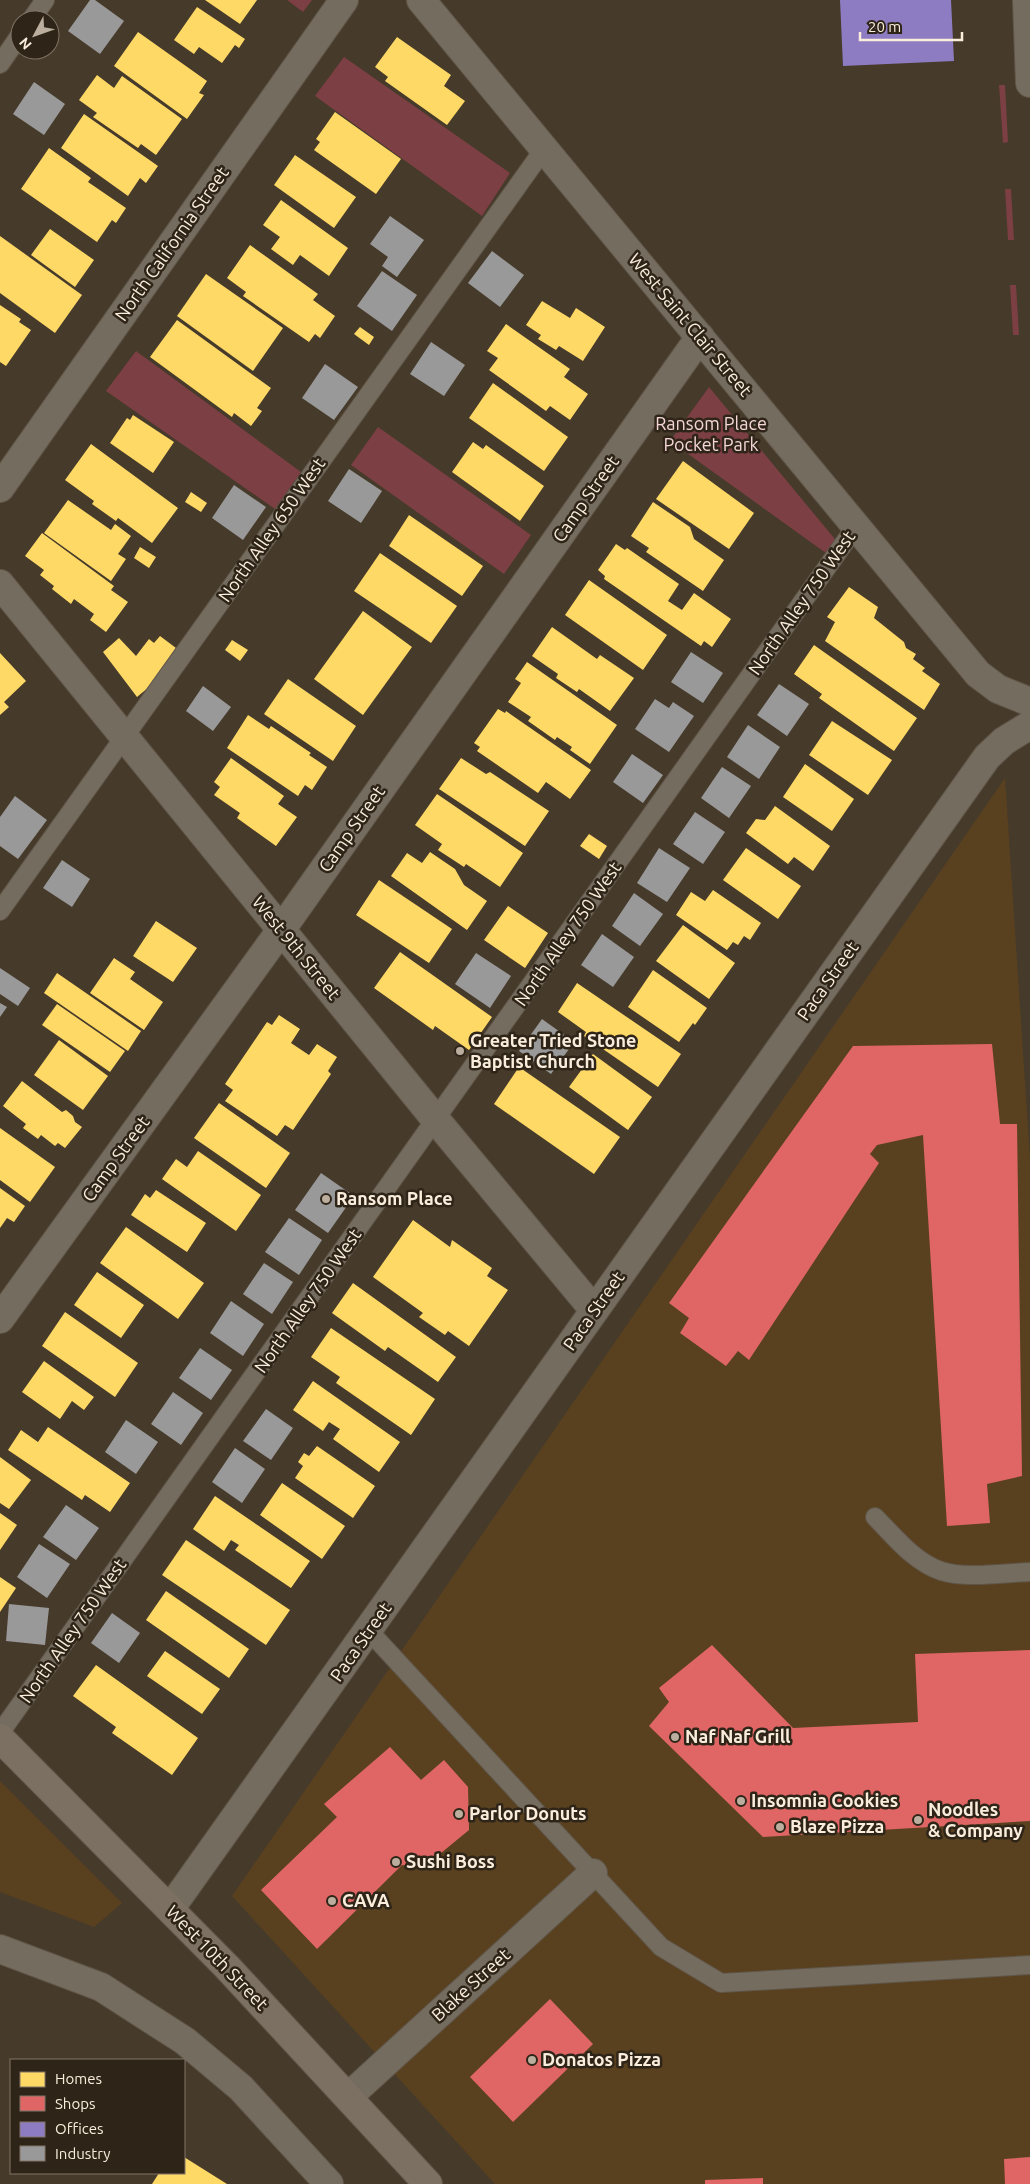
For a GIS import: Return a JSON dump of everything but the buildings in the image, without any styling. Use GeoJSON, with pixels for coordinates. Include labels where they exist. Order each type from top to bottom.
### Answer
{"type":"FeatureCollection","features":[{"type":"Feature","properties":{"kind":"main road","name":"West 10th Street"},"geometry":{"type":"LineString","coordinates":[[0,1738],[170,1909],[349,2096],[428,2184]]}},
{"type":"Feature","properties":{"kind":"street","name":"North California Street"},"geometry":{"type":"LineString","coordinates":[[0,488],[344,0]]}},
{"type":"Feature","properties":{"kind":"street","name":"West Saint Clair Street"},"geometry":{"type":"LineString","coordinates":[[421,0],[978,674],[998,688],[1030,702]]}},
{"type":"Feature","properties":{"kind":"street"},"geometry":{"type":"LineString","coordinates":[[1027,0],[1030,83]]}},
{"type":"Feature","properties":{"kind":"street","name":"Camp Street"},"geometry":{"type":"LineString","coordinates":[[0,1319],[281,930],[700,337]]}},
{"type":"Feature","properties":{"kind":"street","name":"West 9th Street"},"geometry":{"type":"LineString","coordinates":[[0,584],[436,1120],[594,1310]]}},
{"type":"Feature","properties":{"kind":"street","name":"Paca Street"},"geometry":{"type":"LineString","coordinates":[[170,1909],[369,1631],[594,1310],[987,757],[1004,741],[1030,725]]}},
{"type":"Feature","properties":{"kind":"street","name":"Blake Street"},"geometry":{"type":"LineString","coordinates":[[349,2096],[593,1873]]}},
{"type":"Feature","properties":{"kind":"street"},"geometry":{"type":"LineString","coordinates":[[0,1949],[101,1987],[185,2041],[241,2088],[329,2184]]}},
{"type":"Feature","properties":{"kind":"lane"},"geometry":{"type":"LineString","coordinates":[[0,64],[10,50]]}},
{"type":"Feature","properties":{"kind":"lane","name":"North Alley 650 West"},"geometry":{"type":"LineString","coordinates":[[0,911],[544,149]]}},
{"type":"Feature","properties":{"kind":"lane","name":"North Alley 750 West"},"geometry":{"type":"LineString","coordinates":[[0,1733],[856,525]]}},
{"type":"Feature","properties":{"kind":"lane"},"geometry":{"type":"LineString","coordinates":[[875,1517],[908,1550],[941,1571],[986,1574],[1030,1572]]}},
{"type":"Feature","properties":{"kind":"lane"},"geometry":{"type":"LineString","coordinates":[[369,1631],[661,1947],[721,1983],[1030,1965]]}},
{"type":"Feature","properties":{"kind":"shaded area"},"geometry":{"type":"Polygon","coordinates":[[[1005,778],[1030,1159],[1030,2184],[495,2184],[232,1896],[1005,778]]]}},
{"type":"Feature","properties":{"kind":"shaded area"},"geometry":{"type":"Polygon","coordinates":[[[0,1781],[122,1903],[94,1927],[0,1892],[0,1781]]]}},
{"type":"Feature","properties":{"kind":"green space"},"geometry":{"type":"Polygon","coordinates":[[[287,0],[312,0],[303,12],[287,0]]]}},
{"type":"Feature","properties":{"kind":"green space"},"geometry":{"type":"Polygon","coordinates":[[[344,57],[510,173],[482,216],[315,96],[344,57]]]}},
{"type":"Feature","properties":{"kind":"green space"},"geometry":{"type":"Polygon","coordinates":[[[999,85],[1005,85],[1008,142],[1003,143],[999,85]]]}},
{"type":"Feature","properties":{"kind":"green space"},"geometry":{"type":"Polygon","coordinates":[[[1005,189],[1011,189],[1014,240],[1008,240],[1005,189]]]}},
{"type":"Feature","properties":{"kind":"green space"},"geometry":{"type":"Polygon","coordinates":[[[1010,285],[1016,285],[1019,335],[1013,335],[1010,285]]]}},
{"type":"Feature","properties":{"kind":"green space"},"geometry":{"type":"Polygon","coordinates":[[[136,351],[301,472],[275,509],[106,391],[136,351]]]}},
{"type":"Feature","properties":{"kind":"green space","name":"Ransom Place Pocket Park"},"geometry":{"type":"Polygon","coordinates":[[[709,387],[839,544],[830,556],[670,441],[709,387]]]}},
{"type":"Feature","properties":{"kind":"green space"},"geometry":{"type":"Polygon","coordinates":[[[378,427],[531,535],[504,574],[351,465],[378,427]]]}},
{"type":"Feature","properties":{"kind":"place","name":"Greater Tried Stone Baptist Church"},"geometry":{"type":"Point","coordinates":[460,1051]}},
{"type":"Feature","properties":{"kind":"place","name":"Ransom Place"},"geometry":{"type":"Point","coordinates":[326,1199]}},
{"type":"Feature","properties":{"kind":"place","name":"Naf Naf Grill"},"geometry":{"type":"Point","coordinates":[675,1737]}},
{"type":"Feature","properties":{"kind":"place","name":"Insomnia Cookies"},"geometry":{"type":"Point","coordinates":[741,1801]}},
{"type":"Feature","properties":{"kind":"place","name":"Parlor Donuts"},"geometry":{"type":"Point","coordinates":[459,1814]}},
{"type":"Feature","properties":{"kind":"place","name":"Noodles & Company"},"geometry":{"type":"Point","coordinates":[918,1820]}},
{"type":"Feature","properties":{"kind":"place","name":"Blaze Pizza"},"geometry":{"type":"Point","coordinates":[780,1827]}},
{"type":"Feature","properties":{"kind":"place","name":"Sushi Boss"},"geometry":{"type":"Point","coordinates":[396,1862]}},
{"type":"Feature","properties":{"kind":"place","name":"CAVA"},"geometry":{"type":"Point","coordinates":[332,1901]}},
{"type":"Feature","properties":{"kind":"place","name":"Donatos Pizza"},"geometry":{"type":"Point","coordinates":[532,2060]}}]}
